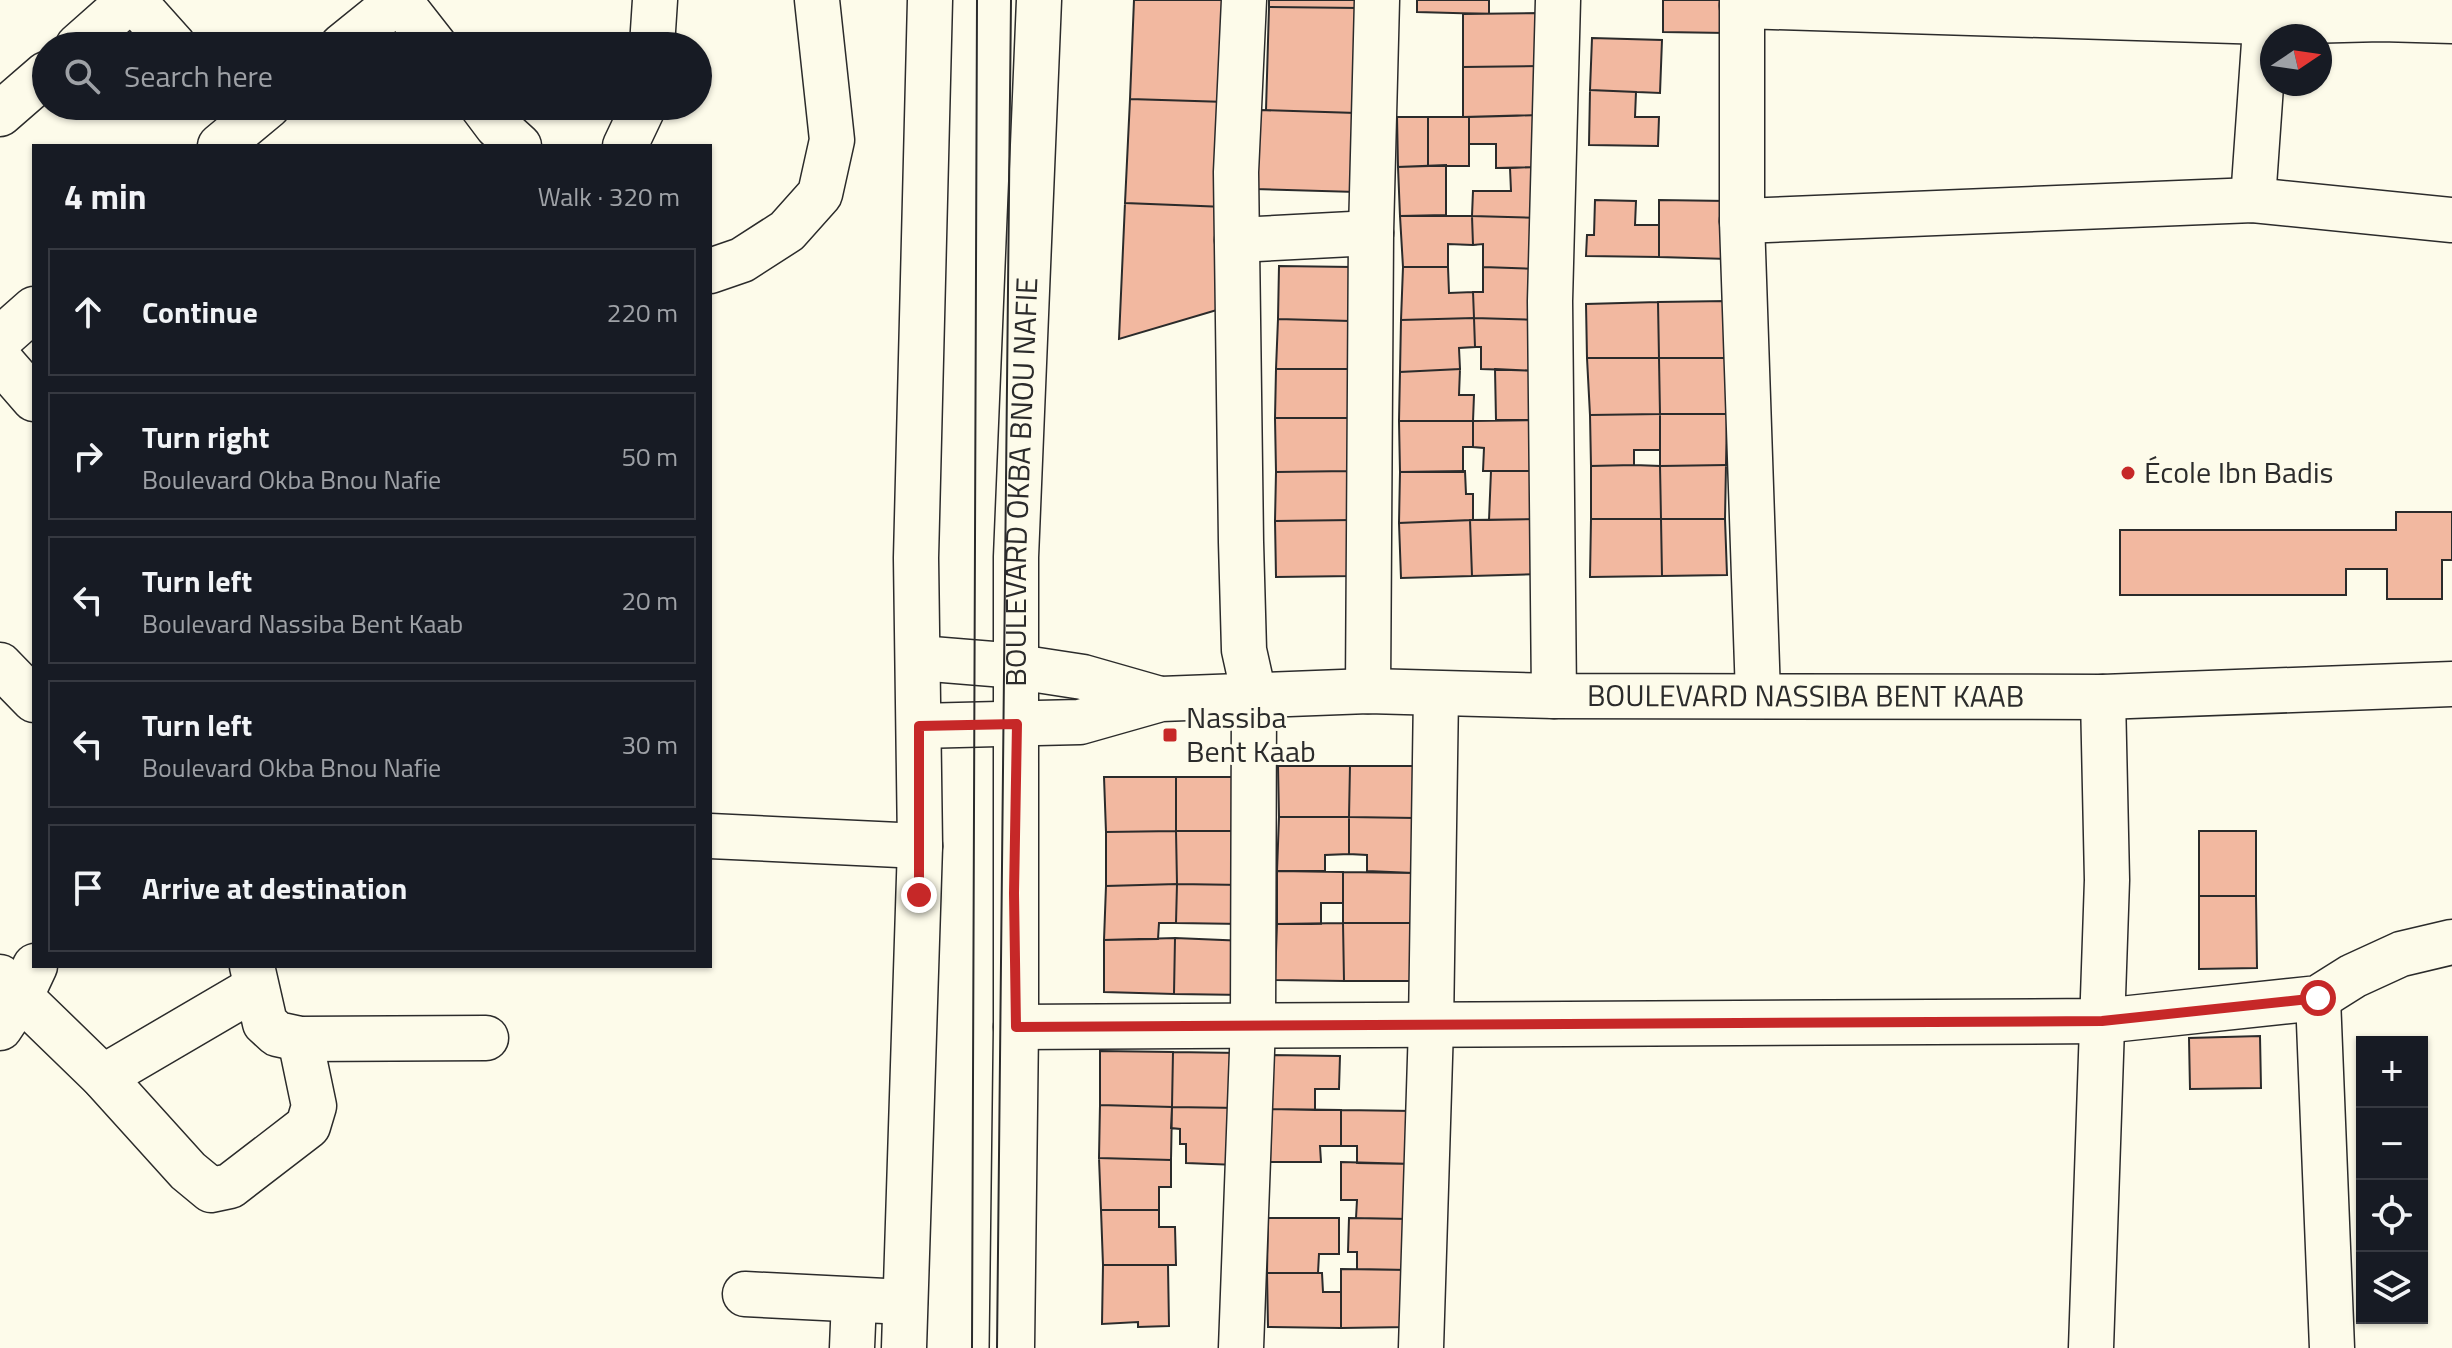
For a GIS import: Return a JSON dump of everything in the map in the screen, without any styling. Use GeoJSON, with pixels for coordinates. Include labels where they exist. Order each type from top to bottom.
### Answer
{"type":"FeatureCollection","features":[{"type":"Feature","properties":{"kind":"street"},"geometry":{"type":"LineString","coordinates":[[94,32],[131,0],[161,32]]}},
{"type":"Feature","properties":{"kind":"street"},"geometry":{"type":"LineString","coordinates":[[359,32],[399,0],[424,32]]}},
{"type":"Feature","properties":{"kind":"street"},"geometry":{"type":"LineString","coordinates":[[653,32],[655,0]]}},
{"type":"Feature","properties":{"kind":"street"},"geometry":{"type":"LineString","coordinates":[[712,270],[742,260],[787,231],[820,194],[832,140],[817,0]]}},
{"type":"Feature","properties":{"kind":"street"},"geometry":{"type":"LineString","coordinates":[[904,1348],[920,846],[916,558],[930,0]]}},
{"type":"Feature","properties":{"kind":"street","name":"BOULEVARD OKBA BNOU NAFIE"},"geometry":{"type":"LineString","coordinates":[[1012,1348],[1018,666],[1016,557],[1039,0]]}},
{"type":"Feature","properties":{"kind":"street"},"geometry":{"type":"LineString","coordinates":[[1241,1348],[1253,1024],[1254,695],[1244,650],[1236,172],[1244,0]]}},
{"type":"Feature","properties":{"kind":"street"},"geometry":{"type":"LineString","coordinates":[[1368,691],[1371,233],[1377,0]]}},
{"type":"Feature","properties":{"kind":"street"},"geometry":{"type":"LineString","coordinates":[[1554,696],[1550,301],[1558,0]]}},
{"type":"Feature","properties":{"kind":"street"},"geometry":{"type":"LineString","coordinates":[[1758,695],[1742,221],[1742,3],[2266,11],[2452,21]]}},
{"type":"Feature","properties":{"kind":"street"},"geometry":{"type":"LineString","coordinates":[[2253,200],[2266,11]]}},
{"type":"Feature","properties":{"kind":"street"},"geometry":{"type":"LineString","coordinates":[[0,114],[32,86]]}},
{"type":"Feature","properties":{"kind":"street"},"geometry":{"type":"LineString","coordinates":[[492,120],[517,144]]}},
{"type":"Feature","properties":{"kind":"street"},"geometry":{"type":"LineString","coordinates":[[626,144],[637,120]]}},
{"type":"Feature","properties":{"kind":"street"},"geometry":{"type":"LineString","coordinates":[[1742,221],[2253,200],[2452,220]]}},
{"type":"Feature","properties":{"kind":"street"},"geometry":{"type":"LineString","coordinates":[[1237,240],[1371,233]]}},
{"type":"Feature","properties":{"kind":"street"},"geometry":{"type":"LineString","coordinates":[[0,339],[32,311]]}},
{"type":"Feature","properties":{"kind":"street"},"geometry":{"type":"LineString","coordinates":[[0,360],[32,397]]}},
{"type":"Feature","properties":{"kind":"street","name":"BOULEVARD NASSIBA BENT KAAB"},"geometry":{"type":"LineString","coordinates":[[919,658],[1018,666],[1083,677],[1161,699]]}},
{"type":"Feature","properties":{"kind":"street"},"geometry":{"type":"LineString","coordinates":[[0,665],[32,698]]}},
{"type":"Feature","properties":{"kind":"street","name":"BOULEVARD NASSIBA BENT KAAB"},"geometry":{"type":"LineString","coordinates":[[919,726],[1080,722],[1161,699],[1368,691],[1554,696],[2103,697],[2452,684]]}},
{"type":"Feature","properties":{"kind":"street"},"geometry":{"type":"LineString","coordinates":[[1421,1348],[1431,1026],[1436,694]]}},
{"type":"Feature","properties":{"kind":"street"},"geometry":{"type":"LineString","coordinates":[[2091,1348],[2107,880],[2103,697]]}},
{"type":"Feature","properties":{"kind":"street"},"geometry":{"type":"LineString","coordinates":[[712,836],[920,846]]}},
{"type":"Feature","properties":{"kind":"street"},"geometry":{"type":"LineString","coordinates":[[1016,1027],[2102,1021],[2318,998],[2353,976],[2401,954],[2452,942]]}},
{"type":"Feature","properties":{"kind":"street"},"geometry":{"type":"LineString","coordinates":[[103,1077],[254,977],[265,1023],[277,1034],[300,1039],[486,1038]]}},
{"type":"Feature","properties":{"kind":"street"},"geometry":{"type":"LineString","coordinates":[[13,984],[188,1171],[211,1190],[230,1186],[308,1126],[314,1106],[300,1039]]}},
{"type":"Feature","properties":{"kind":"street"},"geometry":{"type":"LineString","coordinates":[[2318,998],[2332,1348]]}},
{"type":"Feature","properties":{"kind":"street"},"geometry":{"type":"LineString","coordinates":[[745,1294],[905,1302]]}},
{"type":"Feature","properties":{"kind":"street"},"geometry":{"type":"LineString","coordinates":[[852,1348],[854,1300]]}},
{"type":"Feature","properties":{"kind":"building"},"geometry":{"type":"Polygon","coordinates":[[[1134,0],[1229,0],[1226,102],[1130,99],[1134,0]]]}},
{"type":"Feature","properties":{"kind":"building"},"geometry":{"type":"Polygon","coordinates":[[[1269,0],[1359,0],[1359,8],[1269,7],[1269,0]]]}},
{"type":"Feature","properties":{"kind":"building"},"geometry":{"type":"Polygon","coordinates":[[[1417,0],[1489,0],[1489,14],[1417,12],[1417,0]]]}},
{"type":"Feature","properties":{"kind":"building"},"geometry":{"type":"Polygon","coordinates":[[[1663,0],[1726,0],[1726,33],[1663,32],[1663,0]]]}},
{"type":"Feature","properties":{"kind":"building"},"geometry":{"type":"Polygon","coordinates":[[[1269,7],[1359,8],[1356,113],[1266,110],[1269,7]]]}},
{"type":"Feature","properties":{"kind":"building"},"geometry":{"type":"Polygon","coordinates":[[[1539,13],[1540,66],[1463,67],[1463,14],[1539,13]]]}},
{"type":"Feature","properties":{"kind":"building"},"geometry":{"type":"Polygon","coordinates":[[[1592,38],[1662,40],[1660,93],[1590,90],[1592,38]]]}},
{"type":"Feature","properties":{"kind":"building"},"geometry":{"type":"Polygon","coordinates":[[[1540,66],[1540,115],[1463,117],[1463,67],[1540,66]]]}},
{"type":"Feature","properties":{"kind":"building"},"geometry":{"type":"Polygon","coordinates":[[[1590,90],[1636,92],[1635,117],[1659,117],[1658,146],[1589,145],[1590,90]]]}},
{"type":"Feature","properties":{"kind":"building"},"geometry":{"type":"Polygon","coordinates":[[[1130,99],[1226,102],[1225,207],[1125,203],[1130,99]]]}},
{"type":"Feature","properties":{"kind":"building"},"geometry":{"type":"Polygon","coordinates":[[[1260,110],[1356,113],[1356,192],[1255,189],[1260,110]]]}},
{"type":"Feature","properties":{"kind":"building"},"geometry":{"type":"Polygon","coordinates":[[[1540,115],[1540,167],[1496,168],[1496,144],[1469,144],[1469,117],[1540,115]]]}},
{"type":"Feature","properties":{"kind":"building"},"geometry":{"type":"Polygon","coordinates":[[[1397,117],[1428,117],[1428,166],[1398,167],[1397,117]]]}},
{"type":"Feature","properties":{"kind":"building"},"geometry":{"type":"Polygon","coordinates":[[[1428,117],[1469,117],[1469,166],[1428,166],[1428,117]]]}},
{"type":"Feature","properties":{"kind":"building"},"geometry":{"type":"Polygon","coordinates":[[[1446,165],[1446,215],[1400,216],[1398,167],[1446,165]]]}},
{"type":"Feature","properties":{"kind":"building"},"geometry":{"type":"Polygon","coordinates":[[[1540,167],[1540,218],[1472,216],[1473,191],[1511,191],[1510,168],[1540,167]]]}},
{"type":"Feature","properties":{"kind":"building"},"geometry":{"type":"Polygon","coordinates":[[[1595,200],[1636,201],[1635,225],[1659,225],[1659,257],[1586,256],[1587,235],[1594,235],[1595,200]]]}},
{"type":"Feature","properties":{"kind":"building"},"geometry":{"type":"Polygon","coordinates":[[[1659,200],[1727,201],[1728,259],[1659,257],[1659,200]]]}},
{"type":"Feature","properties":{"kind":"building"},"geometry":{"type":"Polygon","coordinates":[[[1125,203],[1225,207],[1227,307],[1119,339],[1125,203]]]}},
{"type":"Feature","properties":{"kind":"building"},"geometry":{"type":"Polygon","coordinates":[[[1400,216],[1472,216],[1473,245],[1448,244],[1448,267],[1403,267],[1400,216]]]}},
{"type":"Feature","properties":{"kind":"building"},"geometry":{"type":"Polygon","coordinates":[[[1472,216],[1540,218],[1541,269],[1483,267],[1483,244],[1473,245],[1472,216]]]}},
{"type":"Feature","properties":{"kind":"building"},"geometry":{"type":"Polygon","coordinates":[[[1279,266],[1352,267],[1350,321],[1278,319],[1279,266]]]}},
{"type":"Feature","properties":{"kind":"building"},"geometry":{"type":"Polygon","coordinates":[[[1403,267],[1448,267],[1449,293],[1473,292],[1474,318],[1401,320],[1403,267]]]}},
{"type":"Feature","properties":{"kind":"building"},"geometry":{"type":"Polygon","coordinates":[[[1483,267],[1541,269],[1540,320],[1474,318],[1473,292],[1483,292],[1483,267]]]}},
{"type":"Feature","properties":{"kind":"building"},"geometry":{"type":"Polygon","coordinates":[[[1727,301],[1728,358],[1659,358],[1658,302],[1727,301]]]}},
{"type":"Feature","properties":{"kind":"building"},"geometry":{"type":"Polygon","coordinates":[[[1658,302],[1659,358],[1587,358],[1586,304],[1658,302]]]}},
{"type":"Feature","properties":{"kind":"building"},"geometry":{"type":"Polygon","coordinates":[[[1474,318],[1475,347],[1459,348],[1460,369],[1400,372],[1401,320],[1474,318]]]}},
{"type":"Feature","properties":{"kind":"building"},"geometry":{"type":"Polygon","coordinates":[[[1474,318],[1540,320],[1540,371],[1481,369],[1481,347],[1475,347],[1474,318]]]}},
{"type":"Feature","properties":{"kind":"building"},"geometry":{"type":"Polygon","coordinates":[[[1278,319],[1350,321],[1350,369],[1276,369],[1278,319]]]}},
{"type":"Feature","properties":{"kind":"building"},"geometry":{"type":"Polygon","coordinates":[[[1587,358],[1659,358],[1660,414],[1590,415],[1587,358]]]}},
{"type":"Feature","properties":{"kind":"building"},"geometry":{"type":"Polygon","coordinates":[[[1659,358],[1728,358],[1727,414],[1660,414],[1659,358]]]}},
{"type":"Feature","properties":{"kind":"building"},"geometry":{"type":"Polygon","coordinates":[[[1276,369],[1350,369],[1350,418],[1275,418],[1276,369]]]}},
{"type":"Feature","properties":{"kind":"building"},"geometry":{"type":"Polygon","coordinates":[[[1460,369],[1459,395],[1474,395],[1473,421],[1399,421],[1400,372],[1460,369]]]}},
{"type":"Feature","properties":{"kind":"building"},"geometry":{"type":"Polygon","coordinates":[[[1495,369],[1540,371],[1540,420],[1496,420],[1495,369]]]}},
{"type":"Feature","properties":{"kind":"building"},"geometry":{"type":"Polygon","coordinates":[[[1660,414],[1660,450],[1634,450],[1634,465],[1591,466],[1590,415],[1660,414]]]}},
{"type":"Feature","properties":{"kind":"building"},"geometry":{"type":"Polygon","coordinates":[[[1660,414],[1727,414],[1726,465],[1660,466],[1660,414]]]}},
{"type":"Feature","properties":{"kind":"building"},"geometry":{"type":"Polygon","coordinates":[[[1275,418],[1350,418],[1350,471],[1276,472],[1275,418]]]}},
{"type":"Feature","properties":{"kind":"building"},"geometry":{"type":"Polygon","coordinates":[[[1540,420],[1542,471],[1483,471],[1484,448],[1473,447],[1473,421],[1540,420]]]}},
{"type":"Feature","properties":{"kind":"building"},"geometry":{"type":"Polygon","coordinates":[[[1399,421],[1473,421],[1473,447],[1463,447],[1463,472],[1400,472],[1399,421]]]}},
{"type":"Feature","properties":{"kind":"building"},"geometry":{"type":"Polygon","coordinates":[[[1726,465],[1725,519],[1661,519],[1660,466],[1726,465]]]}},
{"type":"Feature","properties":{"kind":"building"},"geometry":{"type":"Polygon","coordinates":[[[1591,466],[1660,466],[1661,519],[1591,519],[1591,466]]]}},
{"type":"Feature","properties":{"kind":"building"},"geometry":{"type":"Polygon","coordinates":[[[1350,471],[1352,520],[1275,521],[1276,472],[1350,471]]]}},
{"type":"Feature","properties":{"kind":"building"},"geometry":{"type":"Polygon","coordinates":[[[1465,471],[1466,494],[1473,494],[1473,520],[1399,523],[1400,472],[1465,471]]]}},
{"type":"Feature","properties":{"kind":"building"},"geometry":{"type":"Polygon","coordinates":[[[1491,471],[1542,471],[1542,519],[1489,520],[1491,471]]]}},
{"type":"Feature","properties":{"kind":"building"},"geometry":{"type":"Polygon","coordinates":[[[2396,512],[2452,512],[2452,560],[2442,560],[2442,599],[2387,599],[2387,569],[2346,569],[2346,595],[2120,595],[2120,530],[2396,530],[2396,512]]]}},
{"type":"Feature","properties":{"kind":"building"},"geometry":{"type":"Polygon","coordinates":[[[1542,519],[1541,574],[1472,576],[1470,520],[1542,519]]]}},
{"type":"Feature","properties":{"kind":"building"},"geometry":{"type":"Polygon","coordinates":[[[1591,519],[1661,519],[1662,576],[1590,577],[1591,519]]]}},
{"type":"Feature","properties":{"kind":"building"},"geometry":{"type":"Polygon","coordinates":[[[1661,519],[1725,519],[1727,575],[1662,576],[1661,519]]]}},
{"type":"Feature","properties":{"kind":"building"},"geometry":{"type":"Polygon","coordinates":[[[1352,520],[1353,576],[1276,577],[1275,521],[1352,520]]]}},
{"type":"Feature","properties":{"kind":"building"},"geometry":{"type":"Polygon","coordinates":[[[1470,520],[1472,576],[1401,578],[1399,523],[1470,520]]]}},
{"type":"Feature","properties":{"kind":"building"},"geometry":{"type":"Polygon","coordinates":[[[1278,766],[1350,766],[1349,817],[1279,817],[1278,766]]]}},
{"type":"Feature","properties":{"kind":"building"},"geometry":{"type":"Polygon","coordinates":[[[1350,766],[1416,766],[1415,818],[1349,817],[1350,766]]]}},
{"type":"Feature","properties":{"kind":"building"},"geometry":{"type":"Polygon","coordinates":[[[1104,777],[1176,777],[1176,831],[1106,832],[1104,777]]]}},
{"type":"Feature","properties":{"kind":"building"},"geometry":{"type":"Polygon","coordinates":[[[1176,777],[1244,777],[1244,831],[1176,831],[1176,777]]]}},
{"type":"Feature","properties":{"kind":"building"},"geometry":{"type":"Polygon","coordinates":[[[1279,817],[1349,817],[1349,854],[1325,855],[1325,871],[1277,871],[1279,817]]]}},
{"type":"Feature","properties":{"kind":"building"},"geometry":{"type":"Polygon","coordinates":[[[1349,817],[1415,818],[1414,873],[1367,871],[1367,855],[1349,854],[1349,817]]]}},
{"type":"Feature","properties":{"kind":"building"},"geometry":{"type":"Polygon","coordinates":[[[1176,831],[1177,884],[1106,886],[1106,832],[1176,831]]]}},
{"type":"Feature","properties":{"kind":"building"},"geometry":{"type":"Polygon","coordinates":[[[1176,831],[1244,831],[1242,885],[1177,884],[1176,831]]]}},
{"type":"Feature","properties":{"kind":"building"},"geometry":{"type":"Polygon","coordinates":[[[2199,831],[2256,831],[2256,896],[2199,896],[2199,831]]]}},
{"type":"Feature","properties":{"kind":"building"},"geometry":{"type":"Polygon","coordinates":[[[1277,871],[1343,872],[1343,903],[1321,903],[1321,924],[1277,924],[1277,871]]]}},
{"type":"Feature","properties":{"kind":"building"},"geometry":{"type":"Polygon","coordinates":[[[1343,872],[1414,873],[1419,923],[1343,923],[1343,872]]]}},
{"type":"Feature","properties":{"kind":"building"},"geometry":{"type":"Polygon","coordinates":[[[1177,884],[1176,923],[1159,923],[1158,939],[1104,940],[1106,886],[1177,884]]]}},
{"type":"Feature","properties":{"kind":"building"},"geometry":{"type":"Polygon","coordinates":[[[1177,884],[1242,885],[1242,924],[1176,923],[1177,884]]]}},
{"type":"Feature","properties":{"kind":"building"},"geometry":{"type":"Polygon","coordinates":[[[2199,896],[2256,896],[2257,968],[2199,969],[2199,896]]]}},
{"type":"Feature","properties":{"kind":"building"},"geometry":{"type":"Polygon","coordinates":[[[1343,923],[1419,923],[1420,981],[1344,981],[1343,923]]]}},
{"type":"Feature","properties":{"kind":"building"},"geometry":{"type":"Polygon","coordinates":[[[1343,923],[1344,981],[1275,980],[1277,924],[1343,923]]]}},
{"type":"Feature","properties":{"kind":"building"},"geometry":{"type":"Polygon","coordinates":[[[1175,938],[1174,994],[1104,992],[1104,940],[1175,938]]]}},
{"type":"Feature","properties":{"kind":"building"},"geometry":{"type":"Polygon","coordinates":[[[1175,938],[1246,941],[1245,995],[1174,994],[1175,938]]]}},
{"type":"Feature","properties":{"kind":"building"},"geometry":{"type":"Polygon","coordinates":[[[2260,1036],[2261,1088],[2190,1089],[2189,1038],[2260,1036]]]}},
{"type":"Feature","properties":{"kind":"building"},"geometry":{"type":"Polygon","coordinates":[[[1100,1051],[1173,1052],[1172,1107],[1100,1105],[1100,1051]]]}},
{"type":"Feature","properties":{"kind":"building"},"geometry":{"type":"Polygon","coordinates":[[[1173,1052],[1240,1053],[1239,1108],[1172,1107],[1173,1052]]]}},
{"type":"Feature","properties":{"kind":"building"},"geometry":{"type":"Polygon","coordinates":[[[1270,1055],[1340,1056],[1339,1089],[1315,1089],[1315,1110],[1271,1109],[1270,1055]]]}},
{"type":"Feature","properties":{"kind":"building"},"geometry":{"type":"Polygon","coordinates":[[[1100,1105],[1172,1107],[1171,1160],[1099,1158],[1100,1105]]]}},
{"type":"Feature","properties":{"kind":"building"},"geometry":{"type":"Polygon","coordinates":[[[1172,1107],[1239,1108],[1237,1165],[1186,1163],[1186,1144],[1180,1144],[1180,1129],[1171,1128],[1172,1107]]]}},
{"type":"Feature","properties":{"kind":"building"},"geometry":{"type":"Polygon","coordinates":[[[1271,1109],[1341,1110],[1341,1146],[1320,1146],[1321,1162],[1270,1162],[1271,1109]]]}},
{"type":"Feature","properties":{"kind":"building"},"geometry":{"type":"Polygon","coordinates":[[[1341,1110],[1414,1111],[1414,1164],[1357,1163],[1357,1146],[1341,1146],[1341,1110]]]}},
{"type":"Feature","properties":{"kind":"building"},"geometry":{"type":"Polygon","coordinates":[[[1099,1158],[1171,1160],[1171,1187],[1159,1187],[1159,1210],[1101,1210],[1099,1158]]]}},
{"type":"Feature","properties":{"kind":"building"},"geometry":{"type":"Polygon","coordinates":[[[1341,1162],[1414,1164],[1411,1219],[1356,1218],[1357,1200],[1341,1200],[1341,1162]]]}},
{"type":"Feature","properties":{"kind":"building"},"geometry":{"type":"Polygon","coordinates":[[[1101,1210],[1159,1210],[1159,1227],[1175,1227],[1176,1265],[1103,1265],[1101,1210]]]}},
{"type":"Feature","properties":{"kind":"building"},"geometry":{"type":"Polygon","coordinates":[[[1268,1218],[1339,1218],[1339,1254],[1319,1254],[1318,1273],[1267,1273],[1268,1218]]]}},
{"type":"Feature","properties":{"kind":"building"},"geometry":{"type":"Polygon","coordinates":[[[1349,1218],[1411,1219],[1409,1270],[1357,1269],[1357,1252],[1348,1252],[1349,1218]]]}},
{"type":"Feature","properties":{"kind":"building"},"geometry":{"type":"Polygon","coordinates":[[[1103,1265],[1168,1265],[1169,1326],[1138,1327],[1138,1322],[1102,1324],[1103,1265]]]}},
{"type":"Feature","properties":{"kind":"building"},"geometry":{"type":"Polygon","coordinates":[[[1341,1269],[1409,1270],[1408,1327],[1341,1328],[1341,1269]]]}},
{"type":"Feature","properties":{"kind":"building"},"geometry":{"type":"Polygon","coordinates":[[[1267,1273],[1322,1273],[1323,1292],[1341,1292],[1341,1328],[1268,1327],[1267,1273]]]}},
{"type":"Feature","properties":{"kind":"tram line"},"geometry":{"type":"LineString","coordinates":[[972,1348],[977,0]]}},
{"type":"Feature","properties":{"kind":"tram line"},"geometry":{"type":"LineString","coordinates":[[997,1348],[1011,0]]}},
{"type":"Feature","properties":{"kind":"place","name":"École Ibn Badis"},"geometry":{"type":"Point","coordinates":[2128,473]}},
{"type":"Feature","properties":{"kind":"place","name":"Nassiba Bent Kaab"},"geometry":{"type":"Point","coordinates":[1170,735]}},
{"type":"Feature","properties":{"kind":"route"},"geometry":{"type":"LineString","coordinates":[[919,895],[919,726],[1017,724],[1014,893],[1016,1027],[2102,1021],[2318,998]]}}]}
